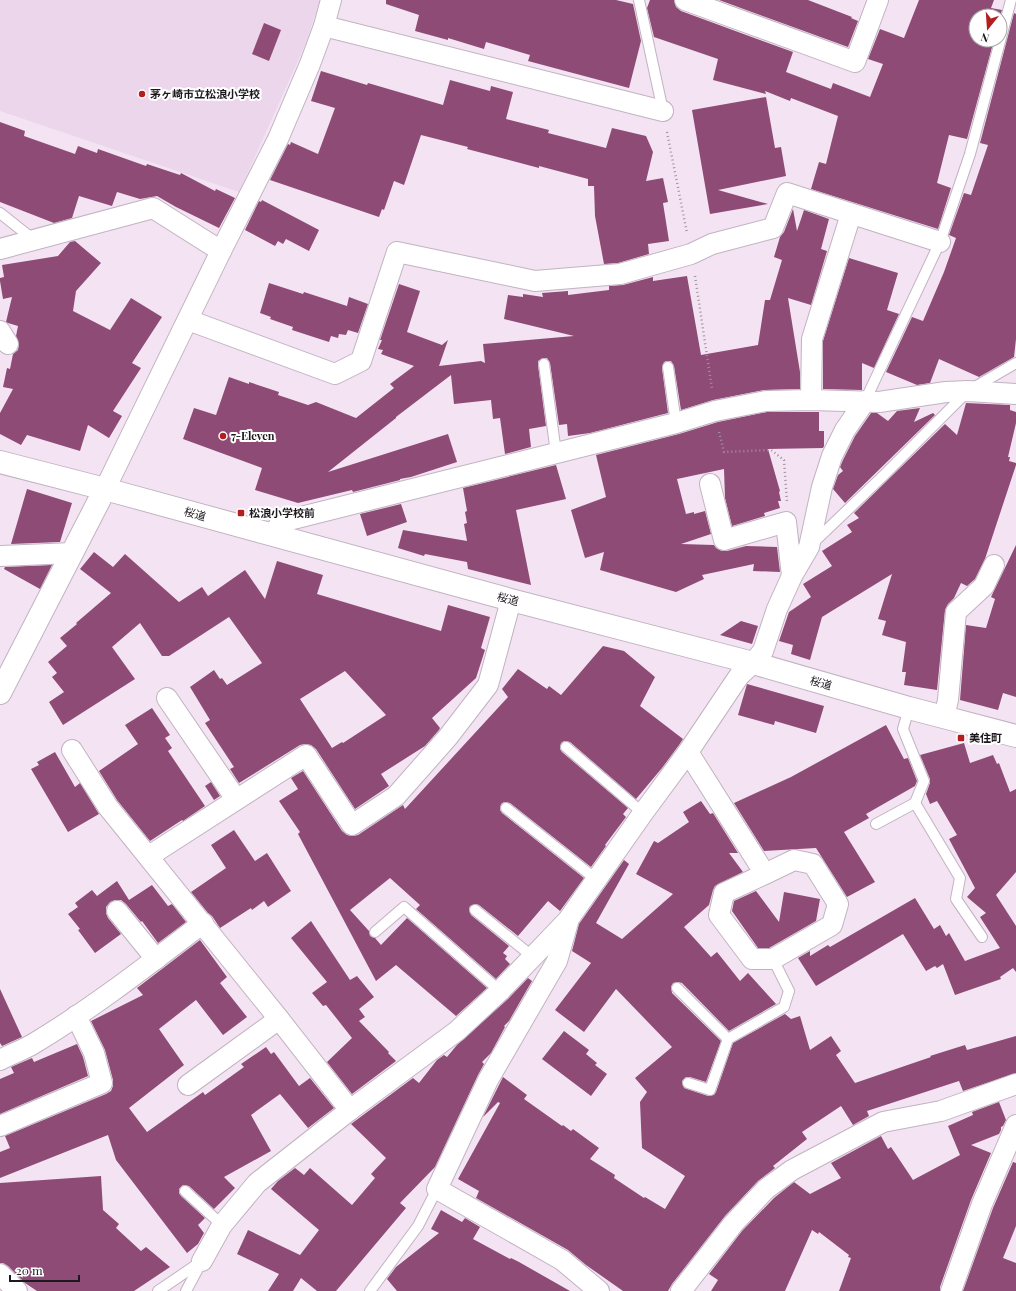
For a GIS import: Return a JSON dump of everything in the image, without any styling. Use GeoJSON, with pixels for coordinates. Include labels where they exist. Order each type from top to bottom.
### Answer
{"type":"FeatureCollection","features":[{"type":"Feature","properties":{"kind":"street"},"geometry":{"type":"LineString","coordinates":[[0,693],[106,489],[221,251],[278,138],[310,64],[324,26],[331,0]]}},
{"type":"Feature","properties":{"kind":"street"},"geometry":{"type":"LineString","coordinates":[[685,0],[855,62],[878,0]]}},
{"type":"Feature","properties":{"kind":"street"},"geometry":{"type":"LineString","coordinates":[[324,26],[663,111]]}},
{"type":"Feature","properties":{"kind":"street"},"geometry":{"type":"LineString","coordinates":[[188,320],[335,374],[361,361],[397,252],[536,281],[620,274],[691,254],[712,244],[773,228],[787,194],[940,242]]}},
{"type":"Feature","properties":{"kind":"street"},"geometry":{"type":"LineString","coordinates":[[0,249],[153,208],[221,251]]}},
{"type":"Feature","properties":{"kind":"street"},"geometry":{"type":"LineString","coordinates":[[811,400],[812,339],[851,214]]}},
{"type":"Feature","properties":{"kind":"street"},"geometry":{"type":"LineString","coordinates":[[273,535],[281,522],[676,423],[715,411],[766,401],[811,400],[879,402],[946,392],[968,391],[1016,394]]}},
{"type":"Feature","properties":{"kind":"street"},"geometry":{"type":"LineString","coordinates":[[202,1260],[222,1225],[257,1183],[350,1110],[457,1032],[500,991],[568,920],[688,752],[739,676],[763,651],[777,609],[792,576],[809,547],[822,487],[832,456],[846,430],[865,401]]}},
{"type":"Feature","properties":{"kind":"street","name":"桜道"},"geometry":{"type":"LineString","coordinates":[[0,462],[106,489],[236,526],[511,600],[753,663],[909,708],[1016,736]]}},
{"type":"Feature","properties":{"kind":"street"},"geometry":{"type":"LineString","coordinates":[[710,484],[724,540],[786,522],[792,576]]}},
{"type":"Feature","properties":{"kind":"street"},"geometry":{"type":"LineString","coordinates":[[0,556],[73,553]]}},
{"type":"Feature","properties":{"kind":"street"},"geometry":{"type":"LineString","coordinates":[[944,717],[948,700],[956,612],[984,586],[994,565]]}},
{"type":"Feature","properties":{"kind":"street"},"geometry":{"type":"LineString","coordinates":[[149,856],[306,755],[352,825],[396,796],[448,738],[488,685],[511,600]]}},
{"type":"Feature","properties":{"kind":"street"},"geometry":{"type":"LineString","coordinates":[[167,698],[236,799]]}},
{"type":"Feature","properties":{"kind":"street"},"geometry":{"type":"LineString","coordinates":[[72,750],[108,807],[203,923],[350,1110]]}},
{"type":"Feature","properties":{"kind":"street"},"geometry":{"type":"LineString","coordinates":[[688,752],[765,874]]}},
{"type":"Feature","properties":{"kind":"street"},"geometry":{"type":"LineString","coordinates":[[794,860],[813,864],[838,904],[832,925],[773,960],[752,959],[719,915],[724,893],[765,874],[794,860]]}},
{"type":"Feature","properties":{"kind":"street"},"geometry":{"type":"LineString","coordinates":[[117,911],[156,959]]}},
{"type":"Feature","properties":{"kind":"street"},"geometry":{"type":"LineString","coordinates":[[568,920],[557,961],[488,1080],[437,1189],[562,1260],[599,1291]]}},
{"type":"Feature","properties":{"kind":"street"},"geometry":{"type":"LineString","coordinates":[[0,1060],[32,1044],[118,988],[203,923]]}},
{"type":"Feature","properties":{"kind":"street"},"geometry":{"type":"LineString","coordinates":[[0,1126],[102,1083],[94,1053],[76,1016]]}},
{"type":"Feature","properties":{"kind":"street"},"geometry":{"type":"LineString","coordinates":[[188,1085],[279,1019]]}},
{"type":"Feature","properties":{"kind":"street"},"geometry":{"type":"LineString","coordinates":[[681,1291],[733,1224],[766,1189],[792,1170],[883,1122],[941,1111],[1016,1084]]}},
{"type":"Feature","properties":{"kind":"street"},"geometry":{"type":"LineString","coordinates":[[951,1291],[982,1204],[1016,1125]]}},
{"type":"Feature","properties":{"kind":"street"},"geometry":{"type":"LineString","coordinates":[[0,1274],[17,1291]]}},
{"type":"Feature","properties":{"kind":"lane"},"geometry":{"type":"LineString","coordinates":[[639,0],[663,111]]}},
{"type":"Feature","properties":{"kind":"lane"},"geometry":{"type":"LineString","coordinates":[[865,401],[940,242],[970,154],[1011,0]]}},
{"type":"Feature","properties":{"kind":"lane"},"geometry":{"type":"LineString","coordinates":[[0,212],[34,240]]}},
{"type":"Feature","properties":{"kind":"lane"},"geometry":{"type":"LineString","coordinates":[[809,547],[968,391],[1016,363]]}},
{"type":"Feature","properties":{"kind":"lane"},"geometry":{"type":"LineString","coordinates":[[544,364],[556,453]]}},
{"type":"Feature","properties":{"kind":"lane"},"geometry":{"type":"LineString","coordinates":[[668,367],[676,423]]}},
{"type":"Feature","properties":{"kind":"lane"},"geometry":{"type":"LineString","coordinates":[[876,824],[915,803],[924,781],[903,729],[909,708]]}},
{"type":"Feature","properties":{"kind":"lane"},"geometry":{"type":"LineString","coordinates":[[566,747],[643,813]]}},
{"type":"Feature","properties":{"kind":"lane"},"geometry":{"type":"LineString","coordinates":[[915,803],[960,878],[956,899],[982,937]]}},
{"type":"Feature","properties":{"kind":"lane"},"geometry":{"type":"LineString","coordinates":[[506,808],[597,880]]}},
{"type":"Feature","properties":{"kind":"lane"},"geometry":{"type":"LineString","coordinates":[[375,932],[404,907],[500,991]]}},
{"type":"Feature","properties":{"kind":"lane"},"geometry":{"type":"LineString","coordinates":[[475,910],[533,957]]}},
{"type":"Feature","properties":{"kind":"lane"},"geometry":{"type":"LineString","coordinates":[[688,1083],[710,1090],[728,1039],[784,1007],[789,991],[773,960]]}},
{"type":"Feature","properties":{"kind":"lane"},"geometry":{"type":"LineString","coordinates":[[677,988],[728,1039]]}},
{"type":"Feature","properties":{"kind":"lane"},"geometry":{"type":"LineString","coordinates":[[370,1291],[418,1226],[437,1189]]}},
{"type":"Feature","properties":{"kind":"lane"},"geometry":{"type":"LineString","coordinates":[[185,1191],[222,1225]]}},
{"type":"Feature","properties":{"kind":"lane"},"geometry":{"type":"LineString","coordinates":[[158,1291],[202,1260]]}},
{"type":"Feature","properties":{"kind":"lane"},"geometry":{"type":"LineString","coordinates":[[186,1291],[202,1260]]}},
{"type":"Feature","properties":{"kind":"path"},"geometry":{"type":"LineString","coordinates":[[663,111],[691,254],[715,411],[724,452],[771,450],[784,460],[788,514],[786,522]]}},
{"type":"Feature","properties":{"kind":"shaded area","name":"茅ヶ崎市立松浪小学校"},"geometry":{"type":"Polygon","coordinates":[[[0,0],[320,0],[306,43],[239,192],[0,111],[0,0]]]}},
{"type":"Feature","properties":{"kind":"building"},"geometry":{"type":"Polygon","coordinates":[[[386,0],[616,0],[633,4],[641,41],[629,88],[528,61],[530,55],[486,42],[484,49],[448,38],[448,40],[415,31],[419,15],[386,4],[386,0]]]}},
{"type":"Feature","properties":{"kind":"building"},"geometry":{"type":"Polygon","coordinates":[[[650,0],[674,0],[676,7],[681,11],[793,52],[786,72],[831,89],[833,83],[870,97],[883,64],[868,59],[880,29],[904,38],[919,0],[994,0],[991,8],[968,8],[968,48],[992,48],[967,139],[949,135],[937,183],[951,188],[938,229],[811,189],[819,162],[826,164],[838,116],[791,98],[790,101],[765,91],[766,94],[713,80],[718,59],[654,37],[647,8],[650,0]]]}},
{"type":"Feature","properties":{"kind":"building"},"geometry":{"type":"Polygon","coordinates":[[[719,0],[808,0],[852,17],[851,18],[858,21],[848,47],[719,0]]]}},
{"type":"Feature","properties":{"kind":"building"},"geometry":{"type":"Polygon","coordinates":[[[1014,13],[1016,14],[1016,339],[1014,357],[979,377],[939,359],[930,383],[917,385],[886,372],[912,317],[923,321],[944,272],[956,238],[949,235],[964,193],[971,195],[988,145],[980,143],[1005,48],[1008,48],[1008,36],[1014,13]]]}},
{"type":"Feature","properties":{"kind":"building"},"geometry":{"type":"Polygon","coordinates":[[[264,23],[281,30],[269,61],[252,54],[264,23]]]}},
{"type":"Feature","properties":{"kind":"building"},"geometry":{"type":"Polygon","coordinates":[[[321,71],[443,105],[450,80],[490,91],[491,86],[513,92],[506,119],[549,130],[548,133],[606,148],[612,128],[646,136],[653,152],[646,181],[663,178],[668,202],[663,203],[669,241],[648,244],[649,254],[618,263],[604,264],[595,216],[594,186],[588,186],[588,179],[539,166],[539,168],[421,135],[404,185],[394,181],[384,210],[382,209],[379,217],[270,180],[288,144],[290,145],[291,142],[318,154],[335,108],[311,101],[321,71]]]}},
{"type":"Feature","properties":{"kind":"building"},"geometry":{"type":"Polygon","coordinates":[[[766,97],[775,148],[781,147],[786,176],[718,190],[768,204],[710,214],[692,110],[766,97]]]}},
{"type":"Feature","properties":{"kind":"building"},"geometry":{"type":"Polygon","coordinates":[[[0,122],[25,131],[24,136],[75,154],[78,146],[97,153],[98,149],[146,166],[147,164],[180,175],[181,173],[215,191],[216,189],[235,198],[219,228],[157,196],[140,199],[117,192],[112,206],[79,196],[72,218],[54,223],[0,202],[0,122]]]}},
{"type":"Feature","properties":{"kind":"building"},"geometry":{"type":"Polygon","coordinates":[[[262,200],[319,230],[309,251],[286,239],[283,244],[278,241],[275,246],[245,230],[259,201],[261,202],[262,200]]]}},
{"type":"Feature","properties":{"kind":"building"},"geometry":{"type":"Polygon","coordinates":[[[793,209],[797,231],[804,210],[829,219],[821,249],[827,251],[811,305],[788,298],[800,372],[800,389],[764,390],[713,400],[681,410],[674,366],[671,361],[667,361],[664,362],[662,368],[668,413],[590,433],[568,436],[567,424],[559,425],[550,363],[547,358],[543,358],[538,361],[538,365],[546,426],[529,429],[531,447],[505,454],[500,418],[493,419],[491,400],[454,404],[451,375],[328,472],[448,434],[457,462],[400,480],[353,492],[352,490],[298,503],[255,490],[262,468],[183,439],[194,408],[216,415],[229,377],[279,392],[278,395],[308,405],[316,402],[356,418],[394,388],[390,384],[414,366],[381,354],[383,350],[378,349],[399,284],[420,291],[407,332],[442,345],[448,340],[439,366],[481,361],[485,363],[483,344],[574,336],[504,319],[508,295],[523,297],[523,294],[543,297],[542,293],[568,291],[568,295],[609,290],[609,286],[623,285],[653,277],[653,281],[687,276],[701,355],[758,345],[765,300],[770,300],[782,260],[774,257],[780,237],[784,232],[793,209]]]}},
{"type":"Feature","properties":{"kind":"building"},"geometry":{"type":"Polygon","coordinates":[[[75,241],[101,263],[76,291],[73,311],[110,330],[131,298],[162,317],[132,363],[141,368],[113,411],[122,416],[109,438],[88,425],[80,451],[27,435],[21,445],[0,434],[0,413],[13,389],[3,387],[7,368],[10,369],[13,354],[18,350],[19,344],[16,336],[18,326],[6,322],[12,297],[3,299],[0,281],[0,278],[4,277],[2,265],[58,256],[70,242],[75,241]]]}},
{"type":"Feature","properties":{"kind":"building"},"geometry":{"type":"Polygon","coordinates":[[[849,258],[898,273],[887,310],[899,314],[874,368],[862,363],[862,390],[823,389],[823,341],[849,258]]]}},
{"type":"Feature","properties":{"kind":"building"},"geometry":{"type":"Polygon","coordinates":[[[269,283],[303,294],[304,292],[347,306],[349,297],[368,304],[358,333],[348,330],[346,335],[339,334],[338,338],[331,336],[329,342],[292,330],[293,327],[270,319],[271,317],[260,313],[269,283]]]}},
{"type":"Feature","properties":{"kind":"building"},"geometry":{"type":"Polygon","coordinates":[[[966,403],[1010,405],[1010,410],[1016,412],[1016,423],[1008,457],[1010,457],[1009,461],[1016,463],[1016,465],[985,559],[975,579],[967,586],[961,583],[954,598],[945,610],[937,690],[904,685],[906,672],[902,672],[906,642],[882,635],[886,621],[878,619],[892,574],[822,617],[810,660],[791,654],[793,645],[779,641],[789,612],[811,597],[803,584],[832,566],[822,551],[852,532],[847,525],[859,518],[854,513],[945,424],[957,435],[966,403]]]}},
{"type":"Feature","properties":{"kind":"building"},"geometry":{"type":"Polygon","coordinates":[[[920,408],[914,422],[933,413],[935,415],[845,503],[833,489],[838,475],[843,471],[840,467],[855,436],[871,413],[877,413],[888,421],[897,411],[920,408]]]}},
{"type":"Feature","properties":{"kind":"building"},"geometry":{"type":"Polygon","coordinates":[[[767,412],[819,412],[819,431],[824,431],[823,448],[768,449],[780,491],[781,501],[778,501],[780,508],[764,513],[765,516],[732,526],[725,498],[724,469],[677,479],[686,514],[694,512],[694,514],[705,511],[711,534],[681,544],[714,545],[722,551],[746,546],[777,547],[780,572],[753,571],[754,564],[702,575],[704,579],[676,592],[600,570],[604,552],[585,558],[571,510],[606,497],[596,455],[679,434],[718,422],[767,412]]]}},
{"type":"Feature","properties":{"kind":"building"},"geometry":{"type":"Polygon","coordinates":[[[556,465],[566,499],[516,510],[531,585],[468,569],[467,562],[425,554],[424,556],[398,548],[403,530],[467,541],[464,524],[467,523],[465,512],[467,511],[463,488],[556,465]]]}},
{"type":"Feature","properties":{"kind":"building"},"geometry":{"type":"Polygon","coordinates":[[[27,489],[72,503],[60,542],[11,544],[27,489]]]}},
{"type":"Feature","properties":{"kind":"building"},"geometry":{"type":"Polygon","coordinates":[[[401,504],[407,522],[367,536],[360,514],[401,504]]]}},
{"type":"Feature","properties":{"kind":"building"},"geometry":{"type":"Polygon","coordinates":[[[1016,545],[1016,697],[1003,693],[998,710],[960,700],[966,625],[986,628],[995,599],[991,597],[1016,545]]]}},
{"type":"Feature","properties":{"kind":"building"},"geometry":{"type":"Polygon","coordinates":[[[94,552],[113,567],[125,554],[179,602],[202,587],[208,596],[245,570],[265,599],[277,561],[323,575],[317,594],[441,631],[448,605],[490,617],[481,648],[485,650],[476,678],[432,718],[440,728],[439,730],[425,746],[381,774],[389,786],[355,809],[316,749],[311,745],[300,745],[239,783],[230,769],[234,767],[205,723],[210,720],[190,687],[214,670],[220,679],[222,678],[227,685],[262,663],[229,617],[169,656],[162,656],[140,623],[112,647],[135,679],[63,725],[49,702],[64,692],[52,677],[57,673],[48,662],[67,646],[60,638],[111,593],[80,569],[94,552]],[[345,671],[300,699],[332,748],[342,742],[343,743],[386,715],[345,671]]]}},
{"type":"Feature","properties":{"kind":"building"},"geometry":{"type":"Polygon","coordinates":[[[52,565],[40,589],[4,569],[5,567],[52,565]]]}},
{"type":"Feature","properties":{"kind":"building"},"geometry":{"type":"Polygon","coordinates":[[[741,621],[758,626],[752,644],[720,635],[741,621]]]}},
{"type":"Feature","properties":{"kind":"building"},"geometry":{"type":"Polygon","coordinates":[[[603,646],[624,651],[655,677],[640,706],[683,739],[679,745],[636,799],[570,742],[564,741],[561,743],[560,749],[562,752],[628,808],[623,814],[626,817],[591,867],[510,803],[504,802],[501,804],[500,810],[502,813],[584,878],[560,911],[548,901],[518,936],[479,905],[476,904],[470,906],[469,909],[471,915],[509,946],[503,953],[507,956],[505,959],[510,964],[496,979],[416,909],[420,905],[390,878],[350,910],[369,931],[370,936],[375,938],[381,945],[407,918],[487,988],[456,1016],[396,965],[376,981],[298,834],[300,832],[279,801],[298,789],[291,778],[303,771],[342,831],[347,835],[358,835],[403,805],[405,809],[508,697],[502,689],[518,669],[547,689],[549,686],[561,695],[603,646]]]}},
{"type":"Feature","properties":{"kind":"building"},"geometry":{"type":"Polygon","coordinates":[[[747,684],[824,706],[816,733],[775,721],[774,725],[738,715],[747,684]]]}},
{"type":"Feature","properties":{"kind":"building"},"geometry":{"type":"Polygon","coordinates":[[[152,708],[170,735],[165,738],[172,748],[168,751],[205,806],[150,841],[117,800],[99,771],[138,744],[125,725],[152,708]]]}},
{"type":"Feature","properties":{"kind":"building"},"geometry":{"type":"Polygon","coordinates":[[[886,725],[904,759],[908,758],[917,781],[915,786],[866,814],[869,818],[844,832],[875,882],[847,897],[816,848],[764,851],[734,803],[791,777],[886,725]]]}},
{"type":"Feature","properties":{"kind":"building"},"geometry":{"type":"Polygon","coordinates":[[[964,743],[970,763],[993,755],[997,764],[999,763],[1010,792],[1016,789],[1016,872],[996,895],[1016,926],[1016,972],[1013,968],[1000,977],[1001,979],[955,995],[943,964],[937,968],[935,966],[926,971],[903,934],[816,986],[798,958],[810,951],[810,956],[828,945],[830,947],[915,898],[934,929],[940,925],[946,936],[949,933],[965,961],[1000,948],[980,917],[986,913],[967,897],[975,888],[949,839],[957,835],[937,801],[930,804],[926,794],[930,779],[920,755],[964,743]]]}},
{"type":"Feature","properties":{"kind":"building"},"geometry":{"type":"Polygon","coordinates":[[[55,752],[75,787],[80,783],[99,814],[68,832],[31,769],[39,765],[37,762],[55,752]]]}},
{"type":"Feature","properties":{"kind":"building"},"geometry":{"type":"Polygon","coordinates":[[[211,782],[220,796],[214,800],[205,786],[211,782]]]}},
{"type":"Feature","properties":{"kind":"building"},"geometry":{"type":"Polygon","coordinates":[[[701,801],[710,814],[713,813],[738,853],[729,853],[743,872],[715,886],[709,905],[684,927],[711,957],[717,952],[740,981],[748,973],[776,1004],[729,1031],[682,983],[673,983],[671,987],[672,993],[721,1041],[706,1082],[686,1077],[682,1081],[684,1088],[708,1096],[714,1095],[733,1043],[785,1014],[791,1019],[800,1016],[810,1050],[831,1036],[841,1051],[836,1055],[855,1083],[965,1045],[967,1050],[1016,1036],[1016,1073],[963,1091],[959,1081],[867,1111],[869,1116],[853,1125],[841,1106],[802,1132],[807,1139],[773,1166],[775,1168],[758,1181],[725,1216],[668,1291],[623,1291],[586,1265],[568,1250],[476,1198],[479,1191],[458,1179],[500,1103],[498,1102],[483,1117],[503,1077],[527,1095],[524,1099],[562,1126],[563,1125],[571,1131],[573,1129],[599,1148],[590,1159],[615,1175],[614,1178],[644,1198],[645,1197],[665,1209],[685,1176],[642,1148],[640,1102],[647,1092],[635,1078],[672,1047],[616,989],[584,1032],[555,1010],[591,963],[572,951],[579,924],[624,860],[629,864],[596,923],[622,939],[673,894],[636,874],[654,841],[658,843],[689,822],[683,812],[701,801]]]}},
{"type":"Feature","properties":{"kind":"building"},"geometry":{"type":"Polygon","coordinates":[[[234,830],[255,861],[267,853],[291,891],[268,907],[264,901],[252,910],[251,908],[220,928],[212,916],[191,892],[226,868],[211,845],[234,830]]]}},
{"type":"Feature","properties":{"kind":"building"},"geometry":{"type":"Polygon","coordinates":[[[117,881],[129,900],[152,885],[168,906],[172,904],[186,922],[158,943],[142,921],[141,922],[126,904],[121,900],[115,900],[110,902],[106,907],[106,913],[108,918],[121,934],[95,953],[78,930],[80,929],[68,914],[78,907],[75,903],[92,890],[97,896],[117,881]]]}},
{"type":"Feature","properties":{"kind":"building"},"geometry":{"type":"Polygon","coordinates":[[[756,891],[779,922],[784,892],[820,899],[816,921],[769,948],[758,948],[732,911],[734,901],[756,891]]]}},
{"type":"Feature","properties":{"kind":"building"},"geometry":{"type":"Polygon","coordinates":[[[311,921],[350,980],[357,976],[374,997],[359,1009],[365,1017],[359,1021],[396,1061],[352,1094],[327,1062],[352,1038],[326,1005],[323,1006],[312,993],[327,982],[291,938],[311,921]]]}},
{"type":"Feature","properties":{"kind":"building"},"geometry":{"type":"Polygon","coordinates":[[[200,940],[227,977],[220,983],[247,1017],[223,1035],[196,1000],[159,1029],[184,1065],[129,1108],[147,1132],[203,1092],[205,1095],[244,1067],[241,1064],[266,1047],[271,1054],[274,1052],[299,1086],[310,1078],[334,1108],[308,1128],[280,1094],[251,1115],[271,1151],[224,1177],[235,1188],[214,1209],[189,1186],[183,1185],[179,1189],[181,1196],[205,1218],[198,1225],[204,1233],[198,1244],[187,1253],[116,1160],[108,1135],[0,1178],[0,1152],[10,1148],[5,1136],[111,1091],[113,1080],[105,1050],[91,1021],[143,995],[137,988],[200,940]]]}},
{"type":"Feature","properties":{"kind":"building"},"geometry":{"type":"Polygon","coordinates":[[[528,978],[532,981],[509,1021],[504,1026],[505,1027],[491,1053],[482,1062],[484,1064],[435,1167],[400,1203],[406,1208],[336,1291],[317,1291],[301,1278],[293,1291],[268,1291],[279,1274],[237,1254],[248,1230],[300,1255],[319,1230],[271,1189],[278,1181],[295,1168],[304,1175],[310,1168],[352,1205],[375,1178],[371,1174],[386,1158],[351,1124],[413,1078],[419,1083],[437,1060],[444,1055],[447,1057],[457,1045],[508,999],[528,978]]]}},
{"type":"Feature","properties":{"kind":"building"},"geometry":{"type":"Polygon","coordinates":[[[0,989],[22,1037],[2,1046],[0,1043],[0,989]]]}},
{"type":"Feature","properties":{"kind":"building"},"geometry":{"type":"Polygon","coordinates":[[[564,1031],[589,1050],[586,1054],[597,1063],[595,1065],[607,1074],[591,1096],[542,1059],[564,1031]]]}},
{"type":"Feature","properties":{"kind":"building"},"geometry":{"type":"Polygon","coordinates":[[[77,1044],[83,1057],[88,1076],[0,1114],[0,1079],[14,1073],[11,1067],[32,1058],[34,1062],[77,1044]]]}},
{"type":"Feature","properties":{"kind":"building"},"geometry":{"type":"Polygon","coordinates":[[[999,1102],[1006,1120],[1001,1127],[999,1134],[971,1145],[991,1153],[971,1200],[940,1287],[940,1291],[839,1291],[851,1258],[819,1232],[818,1234],[812,1230],[785,1291],[711,1291],[718,1280],[709,1274],[742,1231],[774,1198],[794,1182],[810,1194],[841,1178],[831,1163],[881,1136],[888,1149],[891,1147],[913,1180],[960,1155],[948,1126],[973,1115],[972,1112],[999,1102]]]}},
{"type":"Feature","properties":{"kind":"building"},"geometry":{"type":"Polygon","coordinates":[[[1013,1162],[1016,1163],[1016,1226],[1003,1258],[1016,1263],[1016,1291],[963,1291],[993,1208],[1013,1162]]]}},
{"type":"Feature","properties":{"kind":"building"},"geometry":{"type":"Polygon","coordinates":[[[101,1176],[103,1210],[119,1224],[116,1228],[141,1251],[146,1247],[170,1267],[134,1291],[37,1291],[25,1283],[8,1266],[0,1263],[0,1183],[101,1176]]]}},
{"type":"Feature","properties":{"kind":"building"},"geometry":{"type":"Polygon","coordinates":[[[441,1210],[462,1222],[465,1218],[480,1227],[473,1239],[510,1259],[511,1258],[519,1262],[570,1291],[397,1291],[387,1279],[396,1267],[439,1233],[431,1229],[441,1210]]]}},
{"type":"Feature","properties":{"kind":"place","name":"茅ヶ崎市立松浪小学校"},"geometry":{"type":"Point","coordinates":[142,94]}},
{"type":"Feature","properties":{"kind":"place","name":"7-Eleven"},"geometry":{"type":"Point","coordinates":[223,436]}},
{"type":"Feature","properties":{"kind":"place","name":"松浪小学校前"},"geometry":{"type":"Point","coordinates":[241,513]}},
{"type":"Feature","properties":{"kind":"place","name":"美住町"},"geometry":{"type":"Point","coordinates":[961,738]}}]}
